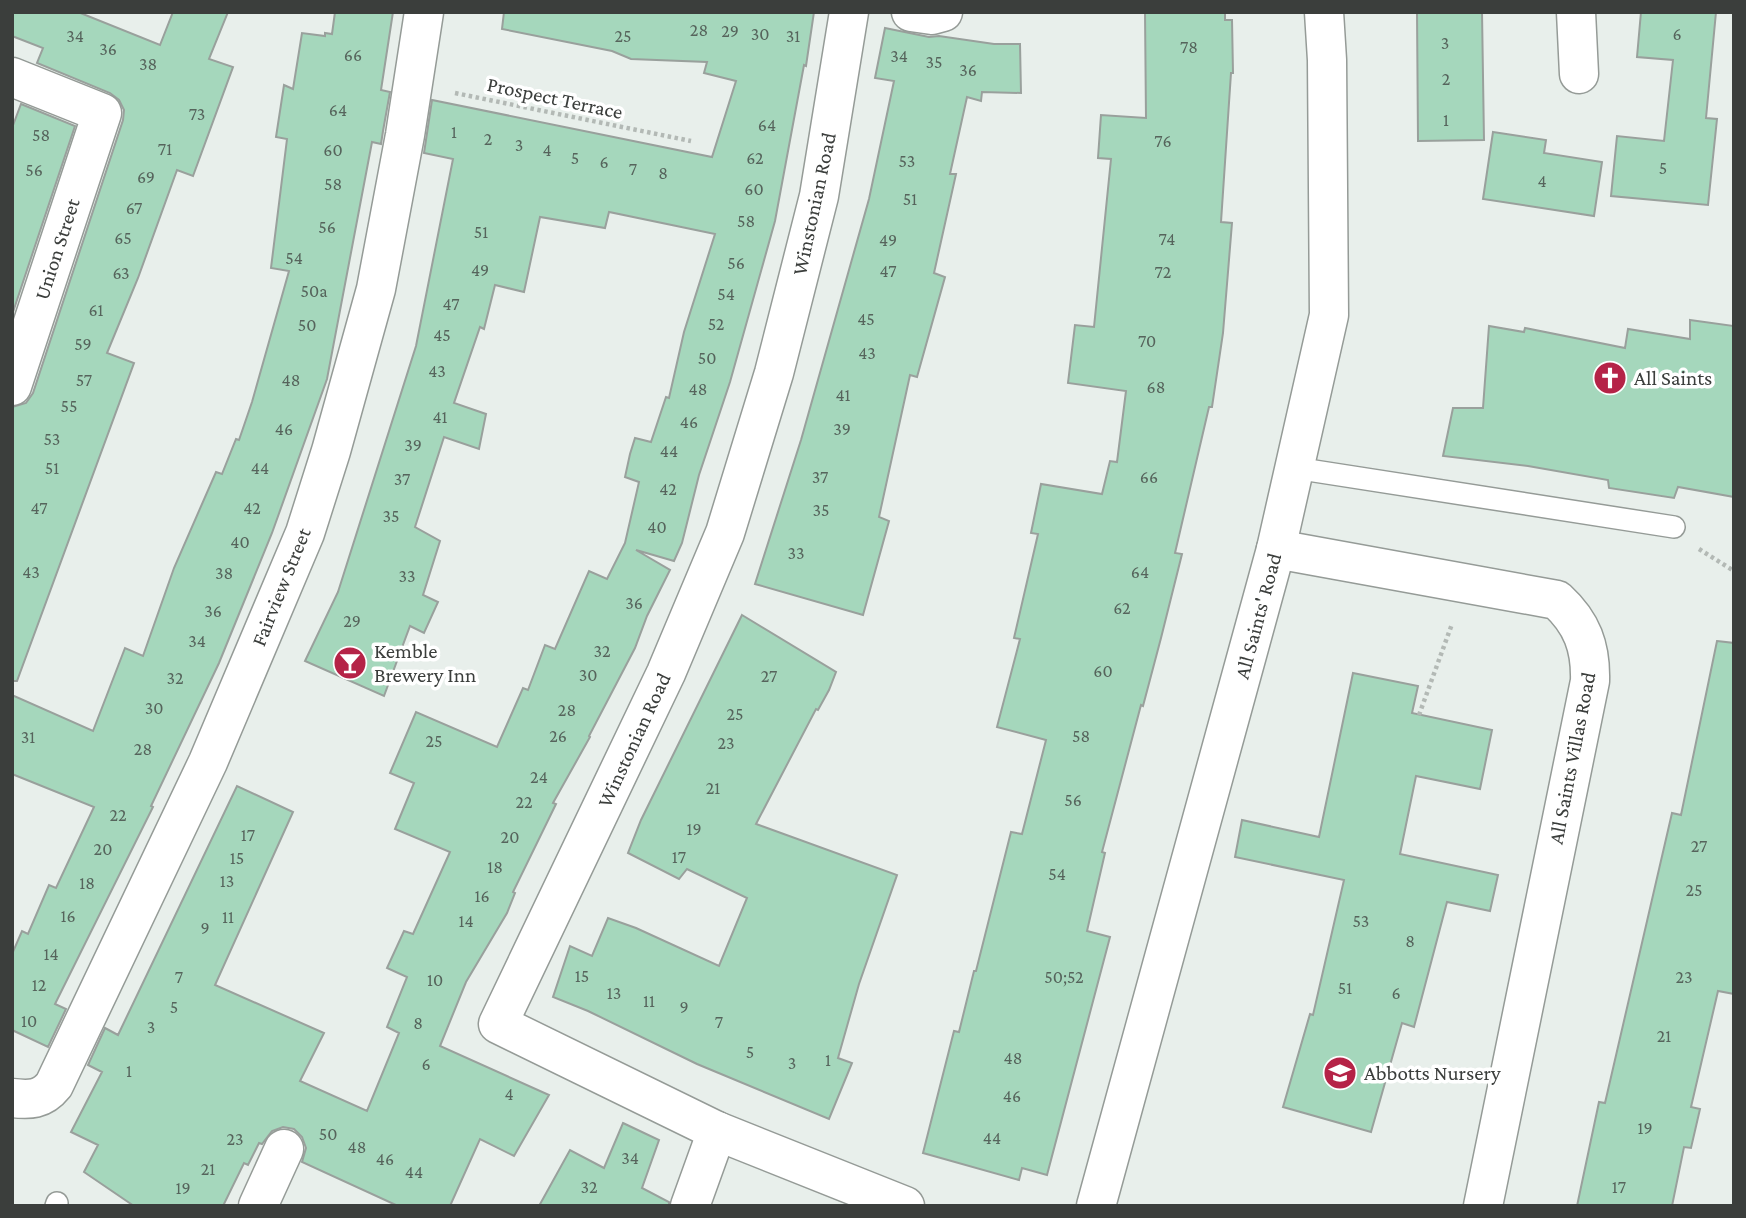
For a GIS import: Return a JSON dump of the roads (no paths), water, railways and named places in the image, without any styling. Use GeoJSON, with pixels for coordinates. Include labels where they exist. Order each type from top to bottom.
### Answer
{"type":"FeatureCollection","features":[{"type":"Feature","properties":{"kind":"street","name":"Fairview Street"},"geometry":{"type":"LineString","coordinates":[[12,1098],[31,1100],[41,1097],[54,1086],[208,762],[304,533],[331,451],[376,289],[424,12]]}},
{"type":"Feature","properties":{"kind":"street","name":"Winstonian Road"},"geometry":{"type":"LineString","coordinates":[[849,12],[819,196],[774,373],[725,533],[666,673],[498,1024],[717,1131],[905,1206]]}},
{"type":"Feature","properties":{"kind":"street"},"geometry":{"type":"LineString","coordinates":[[911,12],[933,15],[943,12]]}},
{"type":"Feature","properties":{"kind":"street","name":"All Saints' Road"},"geometry":{"type":"LineString","coordinates":[[1096,1206],[1276,549],[1329,315],[1327,60],[1324,12]]}},
{"type":"Feature","properties":{"kind":"street"},"geometry":{"type":"LineString","coordinates":[[1576,12],[1579,74]]}},
{"type":"Feature","properties":{"kind":"street","name":"Union Street"},"geometry":{"type":"LineString","coordinates":[[12,77],[102,113],[13,382]]}},
{"type":"Feature","properties":{"kind":"street","name":"All Saints Villas Road"},"geometry":{"type":"LineString","coordinates":[[1276,549],[1557,600],[1570,612],[1587,644],[1590,662],[1585,706],[1483,1206]]}},
{"type":"Feature","properties":{"kind":"street"},"geometry":{"type":"LineString","coordinates":[[690,1206],[717,1131]]}},
{"type":"Feature","properties":{"kind":"street"},"geometry":{"type":"LineString","coordinates":[[258,1206],[284,1149]]}},
{"type":"Feature","properties":{"kind":"lane"},"geometry":{"type":"LineString","coordinates":[[1295,468],[1674,527]]}},
{"type":"Feature","properties":{"kind":"place","name":"All Saints"},"geometry":{"type":"Point","coordinates":[1610,378]}},
{"type":"Feature","properties":{"kind":"place","name":"Kemble Brewery Inn"},"geometry":{"type":"Point","coordinates":[350,663]}},
{"type":"Feature","properties":{"kind":"place","name":"Abbotts Nursery"},"geometry":{"type":"Point","coordinates":[1340,1073]}}]}
